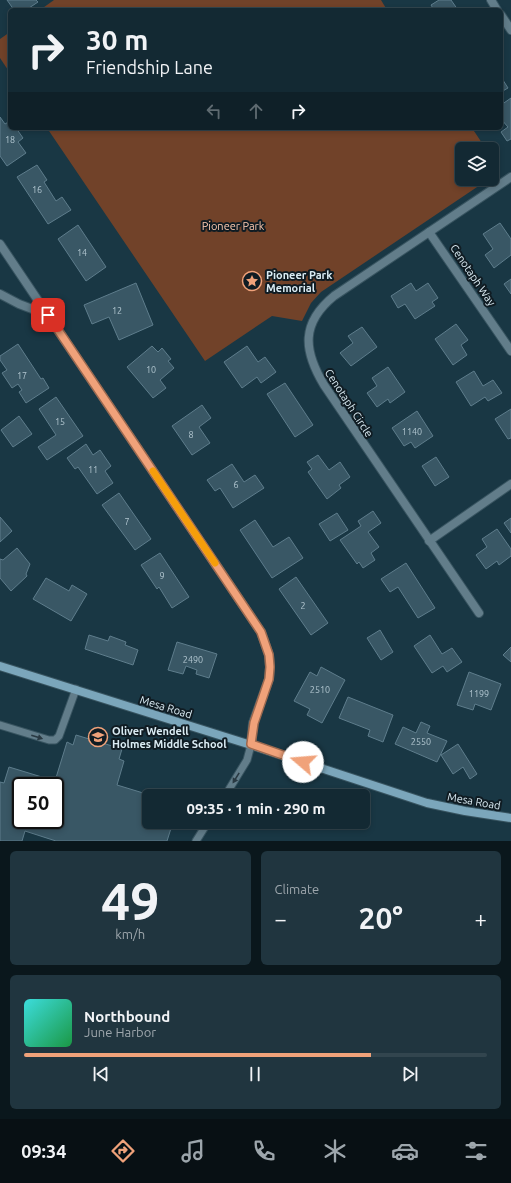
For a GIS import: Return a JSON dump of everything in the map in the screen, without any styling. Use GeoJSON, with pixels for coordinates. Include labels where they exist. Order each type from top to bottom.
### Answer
{"type":"FeatureCollection","features":[{"type":"Feature","properties":{"kind":"main road","name":"Mesa Road"},"geometry":{"type":"LineString","coordinates":[[0,666],[251,744],[427,803],[511,818]]}},
{"type":"Feature","properties":{"kind":"street"},"geometry":{"type":"LineString","coordinates":[[503,18],[511,30]]}},
{"type":"Feature","properties":{"kind":"street","name":"Cenotaph Circle"},"geometry":{"type":"LineString","coordinates":[[479,613],[324,385],[314,369],[308,344],[310,329],[315,317],[323,305],[334,296],[511,177]]}},
{"type":"Feature","properties":{"kind":"street","name":"Cenotaph Way"},"geometry":{"type":"LineString","coordinates":[[430,232],[511,351]]}},
{"type":"Feature","properties":{"kind":"street"},"geometry":{"type":"LineString","coordinates":[[0,244],[261,632],[269,655],[270,673],[254,723],[251,744]]}},
{"type":"Feature","properties":{"kind":"street"},"geometry":{"type":"LineString","coordinates":[[0,294],[48,315]]}},
{"type":"Feature","properties":{"kind":"street"},"geometry":{"type":"LineString","coordinates":[[429,541],[511,484]]}},
{"type":"Feature","properties":{"kind":"lane"},"geometry":{"type":"LineString","coordinates":[[0,725],[49,740],[55,740],[59,736],[76,689]]}},
{"type":"Feature","properties":{"kind":"lane"},"geometry":{"type":"LineString","coordinates":[[229,789],[247,760],[251,744]]}},
{"type":"Feature","properties":{"kind":"lane"},"geometry":{"type":"LineString","coordinates":[[196,841],[204,829]]}},
{"type":"Feature","properties":{"kind":"green space"},"geometry":{"type":"Polygon","coordinates":[[[54,0],[381,0],[386,8],[43,8],[54,0]]]}},
{"type":"Feature","properties":{"kind":"green space"},"geometry":{"type":"Polygon","coordinates":[[[8,33],[8,70],[0,58],[0,39],[8,33]]]}},
{"type":"Feature","properties":{"kind":"green space","name":"Pioneer Park"},"geometry":{"type":"Polygon","coordinates":[[[48,130],[473,130],[481,142],[455,142],[455,186],[479,186],[321,292],[311,303],[302,321],[272,316],[205,361],[48,130]]]}},
{"type":"Feature","properties":{"kind":"building"},"geometry":{"type":"Polygon","coordinates":[[[7,0],[36,0],[38,2],[29,8],[13,8],[7,0]]]}},
{"type":"Feature","properties":{"kind":"building"},"geometry":{"type":"Polygon","coordinates":[[[439,0],[451,0],[457,8],[433,8],[431,5],[439,0]]]}},
{"type":"Feature","properties":{"kind":"building"},"geometry":{"type":"Polygon","coordinates":[[[503,80],[508,88],[503,91],[503,80]]]}},
{"type":"Feature","properties":{"kind":"building"},"geometry":{"type":"Polygon","coordinates":[[[511,98],[511,139],[507,141],[501,132],[508,127],[503,121],[503,104],[511,98]]]}},
{"type":"Feature","properties":{"kind":"building"},"geometry":{"type":"Polygon","coordinates":[[[0,117],[5,124],[8,122],[8,130],[17,130],[23,138],[18,142],[26,153],[7,166],[0,156],[0,117]]]}},
{"type":"Feature","properties":{"kind":"building"},"geometry":{"type":"Polygon","coordinates":[[[37,165],[47,180],[44,182],[56,201],[62,197],[71,210],[48,224],[17,177],[37,165]]]}},
{"type":"Feature","properties":{"kind":"building"},"geometry":{"type":"Polygon","coordinates":[[[500,223],[511,239],[511,255],[494,268],[485,255],[493,249],[483,234],[500,223]]]}},
{"type":"Feature","properties":{"kind":"building"},"geometry":{"type":"Polygon","coordinates":[[[78,225],[106,267],[86,281],[58,239],[78,225]]]}},
{"type":"Feature","properties":{"kind":"building"},"geometry":{"type":"Polygon","coordinates":[[[511,279],[511,294],[504,284],[511,279]]]}},
{"type":"Feature","properties":{"kind":"building"},"geometry":{"type":"Polygon","coordinates":[[[136,283],[153,325],[119,340],[109,317],[92,324],[84,305],[136,283]]]}},
{"type":"Feature","properties":{"kind":"building"},"geometry":{"type":"Polygon","coordinates":[[[411,283],[416,291],[428,283],[438,298],[432,302],[435,306],[415,319],[405,304],[398,308],[391,296],[411,283]]]}},
{"type":"Feature","properties":{"kind":"building"},"geometry":{"type":"Polygon","coordinates":[[[456,324],[468,340],[461,345],[467,355],[453,365],[435,339],[456,324]]]}},
{"type":"Feature","properties":{"kind":"building"},"geometry":{"type":"Polygon","coordinates":[[[362,327],[377,347],[351,366],[340,353],[353,343],[348,336],[362,327]]]}},
{"type":"Feature","properties":{"kind":"building"},"geometry":{"type":"Polygon","coordinates":[[[18,344],[41,379],[43,378],[49,388],[26,403],[19,392],[22,390],[18,384],[12,388],[2,373],[7,370],[0,360],[0,356],[18,344]]]}},
{"type":"Feature","properties":{"kind":"building"},"geometry":{"type":"Polygon","coordinates":[[[152,346],[158,352],[162,348],[171,359],[168,361],[174,368],[160,380],[166,388],[153,398],[127,367],[152,346]]]}},
{"type":"Feature","properties":{"kind":"building"},"geometry":{"type":"Polygon","coordinates":[[[247,346],[258,362],[265,357],[276,372],[261,383],[257,377],[242,388],[224,362],[247,346]]]}},
{"type":"Feature","properties":{"kind":"building"},"geometry":{"type":"Polygon","coordinates":[[[388,367],[405,392],[390,403],[388,399],[377,407],[367,393],[377,386],[372,378],[388,367]]]}},
{"type":"Feature","properties":{"kind":"building"},"geometry":{"type":"Polygon","coordinates":[[[474,371],[483,386],[493,380],[502,393],[488,401],[485,397],[471,406],[456,382],[474,371]]]}},
{"type":"Feature","properties":{"kind":"building"},"geometry":{"type":"Polygon","coordinates":[[[285,383],[313,425],[295,437],[267,394],[285,383]]]}},
{"type":"Feature","properties":{"kind":"building"},"geometry":{"type":"Polygon","coordinates":[[[56,397],[83,436],[47,460],[38,447],[56,435],[39,409],[56,397]]]}},
{"type":"Feature","properties":{"kind":"building"},"geometry":{"type":"Polygon","coordinates":[[[202,405],[211,418],[199,427],[210,443],[192,455],[172,426],[202,405]]]}},
{"type":"Feature","properties":{"kind":"building"},"geometry":{"type":"Polygon","coordinates":[[[511,409],[511,438],[508,439],[495,419],[511,409]]]}},
{"type":"Feature","properties":{"kind":"building"},"geometry":{"type":"Polygon","coordinates":[[[417,411],[433,436],[415,448],[411,442],[404,446],[392,428],[417,411]]]}},
{"type":"Feature","properties":{"kind":"building"},"geometry":{"type":"Polygon","coordinates":[[[19,416],[32,434],[13,447],[1,430],[19,416]]]}},
{"type":"Feature","properties":{"kind":"building"},"geometry":{"type":"Polygon","coordinates":[[[86,444],[93,455],[100,450],[111,466],[105,471],[113,483],[97,494],[78,467],[75,469],[67,458],[86,444]]]}},
{"type":"Feature","properties":{"kind":"building"},"geometry":{"type":"Polygon","coordinates":[[[318,455],[329,470],[340,462],[350,477],[339,485],[341,488],[327,499],[308,472],[312,469],[307,462],[318,455]]]}},
{"type":"Feature","properties":{"kind":"building"},"geometry":{"type":"Polygon","coordinates":[[[436,457],[449,477],[435,486],[422,466],[436,457]]]}},
{"type":"Feature","properties":{"kind":"building"},"geometry":{"type":"Polygon","coordinates":[[[232,464],[244,482],[255,475],[264,488],[233,508],[220,488],[215,491],[207,480],[232,464]]]}},
{"type":"Feature","properties":{"kind":"building"},"geometry":{"type":"Polygon","coordinates":[[[119,493],[151,539],[135,550],[102,505],[119,493]]]}},
{"type":"Feature","properties":{"kind":"building"},"geometry":{"type":"Polygon","coordinates":[[[373,511],[381,523],[368,532],[379,547],[371,553],[375,560],[363,568],[359,562],[357,564],[340,540],[361,526],[358,521],[373,511]]]}},
{"type":"Feature","properties":{"kind":"building"},"geometry":{"type":"Polygon","coordinates":[[[337,513],[348,530],[330,541],[319,524],[337,513]]]}},
{"type":"Feature","properties":{"kind":"building"},"geometry":{"type":"Polygon","coordinates":[[[0,517],[12,531],[0,542],[0,517]]]}},
{"type":"Feature","properties":{"kind":"building"},"geometry":{"type":"Polygon","coordinates":[[[511,518],[511,533],[504,523],[511,518]]]}},
{"type":"Feature","properties":{"kind":"building"},"geometry":{"type":"Polygon","coordinates":[[[255,520],[273,547],[289,537],[303,558],[272,578],[240,530],[255,520]]]}},
{"type":"Feature","properties":{"kind":"building"},"geometry":{"type":"Polygon","coordinates":[[[497,529],[511,549],[511,556],[499,565],[497,561],[486,569],[476,555],[487,547],[482,539],[497,529]]]}},
{"type":"Feature","properties":{"kind":"building"},"geometry":{"type":"Polygon","coordinates":[[[17,548],[30,564],[26,574],[27,576],[11,591],[0,578],[0,559],[3,560],[17,548]]]}},
{"type":"Feature","properties":{"kind":"building"},"geometry":{"type":"Polygon","coordinates":[[[160,553],[189,597],[172,608],[159,587],[157,589],[141,565],[160,553]]]}},
{"type":"Feature","properties":{"kind":"building"},"geometry":{"type":"Polygon","coordinates":[[[406,563],[435,608],[418,618],[398,587],[390,592],[381,579],[406,563]]]}},
{"type":"Feature","properties":{"kind":"building"},"geometry":{"type":"Polygon","coordinates":[[[296,577],[328,623],[311,635],[279,589],[296,577]]]}},
{"type":"Feature","properties":{"kind":"building"},"geometry":{"type":"Polygon","coordinates":[[[46,578],[69,591],[72,585],[87,594],[71,621],[33,599],[46,578]]]}},
{"type":"Feature","properties":{"kind":"building"},"geometry":{"type":"Polygon","coordinates":[[[380,630],[393,652],[381,660],[367,638],[380,630]]]}},
{"type":"Feature","properties":{"kind":"building"},"geometry":{"type":"Polygon","coordinates":[[[89,635],[108,641],[110,636],[126,642],[125,645],[138,650],[133,665],[85,649],[89,635]]]}},
{"type":"Feature","properties":{"kind":"building"},"geometry":{"type":"Polygon","coordinates":[[[430,635],[442,654],[452,648],[462,662],[447,672],[443,666],[432,673],[414,646],[430,635]]]}},
{"type":"Feature","properties":{"kind":"building"},"geometry":{"type":"Polygon","coordinates":[[[177,642],[217,654],[209,678],[196,674],[197,670],[186,666],[183,674],[168,670],[177,642]]]}},
{"type":"Feature","properties":{"kind":"building"},"geometry":{"type":"Polygon","coordinates":[[[511,647],[511,662],[503,655],[511,647]]]}},
{"type":"Feature","properties":{"kind":"building"},"geometry":{"type":"Polygon","coordinates":[[[321,667],[345,680],[322,723],[307,715],[310,709],[294,701],[310,672],[317,676],[321,667]]]}},
{"type":"Feature","properties":{"kind":"building"},"geometry":{"type":"Polygon","coordinates":[[[469,672],[501,684],[491,710],[475,704],[473,710],[457,705],[469,672]]]}},
{"type":"Feature","properties":{"kind":"building"},"geometry":{"type":"Polygon","coordinates":[[[348,697],[393,715],[383,742],[368,736],[370,730],[339,718],[348,697]]]}},
{"type":"Feature","properties":{"kind":"building"},"geometry":{"type":"Polygon","coordinates":[[[421,722],[430,726],[427,733],[447,741],[437,762],[395,744],[403,727],[416,733],[421,722]]]}},
{"type":"Feature","properties":{"kind":"building"},"geometry":{"type":"Polygon","coordinates":[[[76,735],[122,749],[119,759],[124,761],[117,785],[142,793],[142,829],[171,829],[167,841],[56,841],[25,831],[22,841],[0,841],[0,782],[4,783],[9,767],[42,777],[12,777],[12,829],[64,829],[64,777],[56,777],[67,742],[73,745],[76,735]]]}},
{"type":"Feature","properties":{"kind":"building"},"geometry":{"type":"Polygon","coordinates":[[[458,744],[477,774],[470,779],[463,767],[453,774],[441,755],[458,744]]]}},
{"type":"Feature","properties":{"kind":"slow traffic"},"geometry":{"type":"LineString","coordinates":[[153,471],[215,563]]}},
{"type":"Feature","properties":{"kind":"place","name":"Pioneer Park Memorial"},"geometry":{"type":"Point","coordinates":[252,281]}},
{"type":"Feature","properties":{"kind":"place","name":"Oliver Wendell Holmes Middle School"},"geometry":{"type":"Point","coordinates":[98,737]}},
{"type":"Feature","properties":{"kind":"route"},"geometry":{"type":"LineString","coordinates":[[48,315],[261,632],[269,655],[269,679],[254,723],[251,744],[303,762]]}}]}
